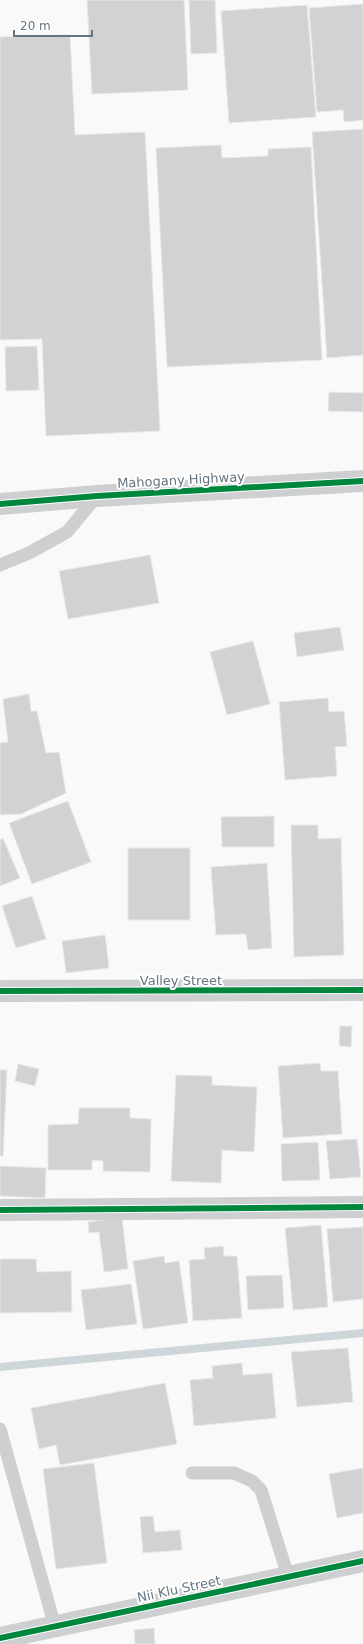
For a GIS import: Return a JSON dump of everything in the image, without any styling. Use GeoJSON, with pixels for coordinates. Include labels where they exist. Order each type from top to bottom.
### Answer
{"type":"FeatureCollection","features":[{"type":"Feature","properties":{"kind":"street","name":"Mahogany Highway"},"geometry":{"type":"LineString","coordinates":[[0,504],[97,496],[363,481]]}},
{"type":"Feature","properties":{"kind":"street","name":"Valley Street"},"geometry":{"type":"LineString","coordinates":[[0,991],[363,990]]}},
{"type":"Feature","properties":{"kind":"street"},"geometry":{"type":"LineString","coordinates":[[0,1210],[363,1207]]}},
{"type":"Feature","properties":{"kind":"street","name":"Nii Klu Street"},"geometry":{"type":"LineString","coordinates":[[0,1638],[363,1561]]}},
{"type":"Feature","properties":{"kind":"lane"},"geometry":{"type":"LineString","coordinates":[[0,565],[29,553],[67,532],[97,496]]}},
{"type":"Feature","properties":{"kind":"lane"},"geometry":{"type":"LineString","coordinates":[[0,1429],[55,1627]]}},
{"type":"Feature","properties":{"kind":"lane"},"geometry":{"type":"LineString","coordinates":[[192,1473],[234,1472],[252,1480],[260,1490],[288,1576]]}},
{"type":"Feature","properties":{"kind":"building"},"geometry":{"type":"Polygon","coordinates":[[[87,0],[184,0],[188,90],[92,94],[87,0]]]}},
{"type":"Feature","properties":{"kind":"building"},"geometry":{"type":"Polygon","coordinates":[[[189,0],[215,0],[217,53],[191,54],[189,0]]]}},
{"type":"Feature","properties":{"kind":"building"},"geometry":{"type":"Polygon","coordinates":[[[363,4],[363,120],[344,122],[343,110],[317,112],[309,8],[363,4]]]}},
{"type":"Feature","properties":{"kind":"building"},"geometry":{"type":"Polygon","coordinates":[[[307,5],[316,117],[229,123],[221,11],[307,5]]]}},
{"type":"Feature","properties":{"kind":"building"},"geometry":{"type":"Polygon","coordinates":[[[70,35],[75,135],[145,132],[160,431],[46,436],[42,339],[0,340],[0,37],[70,35]]]}},
{"type":"Feature","properties":{"kind":"building"},"geometry":{"type":"Polygon","coordinates":[[[363,129],[363,355],[327,358],[312,132],[363,129]]]}},
{"type":"Feature","properties":{"kind":"building"},"geometry":{"type":"Polygon","coordinates":[[[221,145],[222,158],[268,156],[268,149],[311,147],[322,360],[167,367],[156,148],[221,145]]]}},
{"type":"Feature","properties":{"kind":"building"},"geometry":{"type":"Polygon","coordinates":[[[37,346],[39,390],[6,391],[5,347],[37,346]]]}},
{"type":"Feature","properties":{"kind":"building"},"geometry":{"type":"Polygon","coordinates":[[[329,392],[363,393],[363,412],[328,411],[329,392]]]}},
{"type":"Feature","properties":{"kind":"building"},"geometry":{"type":"Polygon","coordinates":[[[150,555],[159,603],[68,619],[59,571],[150,555]]]}},
{"type":"Feature","properties":{"kind":"building"},"geometry":{"type":"Polygon","coordinates":[[[340,627],[344,650],[297,657],[294,633],[340,627]]]}},
{"type":"Feature","properties":{"kind":"building"},"geometry":{"type":"Polygon","coordinates":[[[253,641],[270,704],[227,715],[210,652],[253,641]]]}},
{"type":"Feature","properties":{"kind":"building"},"geometry":{"type":"Polygon","coordinates":[[[29,694],[31,711],[37,711],[46,753],[59,752],[66,793],[21,814],[0,815],[0,743],[8,742],[3,699],[29,694]]]}},
{"type":"Feature","properties":{"kind":"building"},"geometry":{"type":"Polygon","coordinates":[[[328,698],[329,712],[344,711],[347,746],[335,747],[337,776],[285,780],[279,702],[328,698]]]}},
{"type":"Feature","properties":{"kind":"building"},"geometry":{"type":"Polygon","coordinates":[[[68,801],[91,862],[32,884],[9,823],[68,801]]]}},
{"type":"Feature","properties":{"kind":"building"},"geometry":{"type":"Polygon","coordinates":[[[274,816],[274,847],[222,847],[221,817],[274,816]]]}},
{"type":"Feature","properties":{"kind":"building"},"geometry":{"type":"Polygon","coordinates":[[[291,825],[318,825],[318,839],[341,838],[344,955],[294,957],[291,825]]]}},
{"type":"Feature","properties":{"kind":"building"},"geometry":{"type":"Polygon","coordinates":[[[3,838],[20,878],[0,886],[0,840],[3,838]]]}},
{"type":"Feature","properties":{"kind":"building"},"geometry":{"type":"Polygon","coordinates":[[[128,848],[190,848],[190,920],[128,920],[128,848]]]}},
{"type":"Feature","properties":{"kind":"building"},"geometry":{"type":"Polygon","coordinates":[[[267,863],[272,948],[248,950],[246,934],[216,935],[211,867],[267,863]]]}},
{"type":"Feature","properties":{"kind":"building"},"geometry":{"type":"Polygon","coordinates":[[[32,896],[46,939],[16,948],[2,906],[32,896]]]}},
{"type":"Feature","properties":{"kind":"building"},"geometry":{"type":"Polygon","coordinates":[[[105,935],[109,968],[66,973],[62,941],[105,935]]]}},
{"type":"Feature","properties":{"kind":"building"},"geometry":{"type":"Polygon","coordinates":[[[340,1026],[352,1026],[351,1047],[339,1046],[340,1026]]]}},
{"type":"Feature","properties":{"kind":"building"},"geometry":{"type":"Polygon","coordinates":[[[320,1063],[321,1071],[338,1071],[342,1134],[283,1138],[278,1066],[320,1063]]]}},
{"type":"Feature","properties":{"kind":"building"},"geometry":{"type":"Polygon","coordinates":[[[18,1064],[39,1069],[35,1086],[15,1081],[18,1064]]]}},
{"type":"Feature","properties":{"kind":"building"},"geometry":{"type":"Polygon","coordinates":[[[0,1070],[7,1070],[3,1156],[0,1156],[0,1070]]]}},
{"type":"Feature","properties":{"kind":"building"},"geometry":{"type":"Polygon","coordinates":[[[176,1075],[212,1076],[212,1085],[257,1087],[254,1152],[222,1150],[221,1183],[171,1181],[176,1075]]]}},
{"type":"Feature","properties":{"kind":"building"},"geometry":{"type":"Polygon","coordinates":[[[79,1108],[130,1108],[130,1118],[151,1119],[150,1172],[103,1171],[103,1161],[92,1160],[92,1170],[48,1170],[48,1125],[78,1124],[79,1108]]]}},
{"type":"Feature","properties":{"kind":"building"},"geometry":{"type":"Polygon","coordinates":[[[357,1139],[361,1177],[330,1179],[326,1141],[357,1139]]]}},
{"type":"Feature","properties":{"kind":"building"},"geometry":{"type":"Polygon","coordinates":[[[318,1142],[320,1180],[282,1181],[281,1144],[318,1142]]]}},
{"type":"Feature","properties":{"kind":"building"},"geometry":{"type":"Polygon","coordinates":[[[0,1166],[46,1168],[45,1198],[0,1196],[0,1166]]]}},
{"type":"Feature","properties":{"kind":"building"},"geometry":{"type":"Polygon","coordinates":[[[122,1218],[128,1269],[104,1272],[99,1232],[89,1233],[88,1222],[122,1218]]]}},
{"type":"Feature","properties":{"kind":"building"},"geometry":{"type":"Polygon","coordinates":[[[321,1225],[328,1307],[293,1310],[285,1228],[321,1225]]]}},
{"type":"Feature","properties":{"kind":"building"},"geometry":{"type":"Polygon","coordinates":[[[363,1227],[363,1299],[333,1302],[327,1229],[363,1227]]]}},
{"type":"Feature","properties":{"kind":"building"},"geometry":{"type":"Polygon","coordinates":[[[223,1246],[224,1256],[237,1256],[242,1318],[193,1321],[189,1260],[205,1259],[204,1248],[223,1246]]]}},
{"type":"Feature","properties":{"kind":"building"},"geometry":{"type":"Polygon","coordinates":[[[164,1256],[165,1263],[179,1261],[188,1323],[143,1329],[133,1261],[164,1256]]]}},
{"type":"Feature","properties":{"kind":"building"},"geometry":{"type":"Polygon","coordinates":[[[0,1259],[36,1259],[37,1272],[71,1271],[72,1312],[0,1313],[0,1259]]]}},
{"type":"Feature","properties":{"kind":"building"},"geometry":{"type":"Polygon","coordinates":[[[282,1275],[284,1308],[248,1310],[246,1276],[282,1275]]]}},
{"type":"Feature","properties":{"kind":"building"},"geometry":{"type":"Polygon","coordinates":[[[131,1284],[137,1324],[86,1330],[81,1290],[131,1284]]]}},
{"type":"Feature","properties":{"kind":"building"},"geometry":{"type":"Polygon","coordinates":[[[348,1348],[353,1402],[297,1407],[291,1352],[348,1348]]]}},
{"type":"Feature","properties":{"kind":"building"},"geometry":{"type":"Polygon","coordinates":[[[242,1363],[243,1375],[272,1373],[276,1418],[194,1426],[190,1380],[213,1378],[212,1366],[242,1363]]]}},
{"type":"Feature","properties":{"kind":"building"},"geometry":{"type":"Polygon","coordinates":[[[165,1383],[177,1444],[60,1465],[56,1445],[39,1449],[31,1408],[165,1383]]]}},
{"type":"Feature","properties":{"kind":"building"},"geometry":{"type":"Polygon","coordinates":[[[94,1463],[107,1563],[56,1569],[43,1469],[94,1463]]]}},
{"type":"Feature","properties":{"kind":"building"},"geometry":{"type":"Polygon","coordinates":[[[363,1468],[363,1513],[337,1518],[329,1474],[363,1468]]]}},
{"type":"Feature","properties":{"kind":"building"},"geometry":{"type":"Polygon","coordinates":[[[153,1516],[155,1532],[180,1530],[182,1550],[143,1553],[140,1517],[153,1516]]]}},
{"type":"Feature","properties":{"kind":"building"},"geometry":{"type":"Polygon","coordinates":[[[154,1628],[155,1644],[135,1644],[134,1630],[154,1628]]]}},
{"type":"Feature","properties":{"kind":"waterway"},"geometry":{"type":"LineString","coordinates":[[0,1367],[363,1333]]}},
{"type":"Feature","properties":{"kind":"cycle path"},"geometry":{"type":"LineString","coordinates":[[0,504],[97,496],[363,481]]}},
{"type":"Feature","properties":{"kind":"cycle path"},"geometry":{"type":"LineString","coordinates":[[0,991],[363,990]]}},
{"type":"Feature","properties":{"kind":"cycle path"},"geometry":{"type":"LineString","coordinates":[[0,1210],[363,1207]]}},
{"type":"Feature","properties":{"kind":"cycle path"},"geometry":{"type":"LineString","coordinates":[[0,1638],[363,1561]]}}]}
